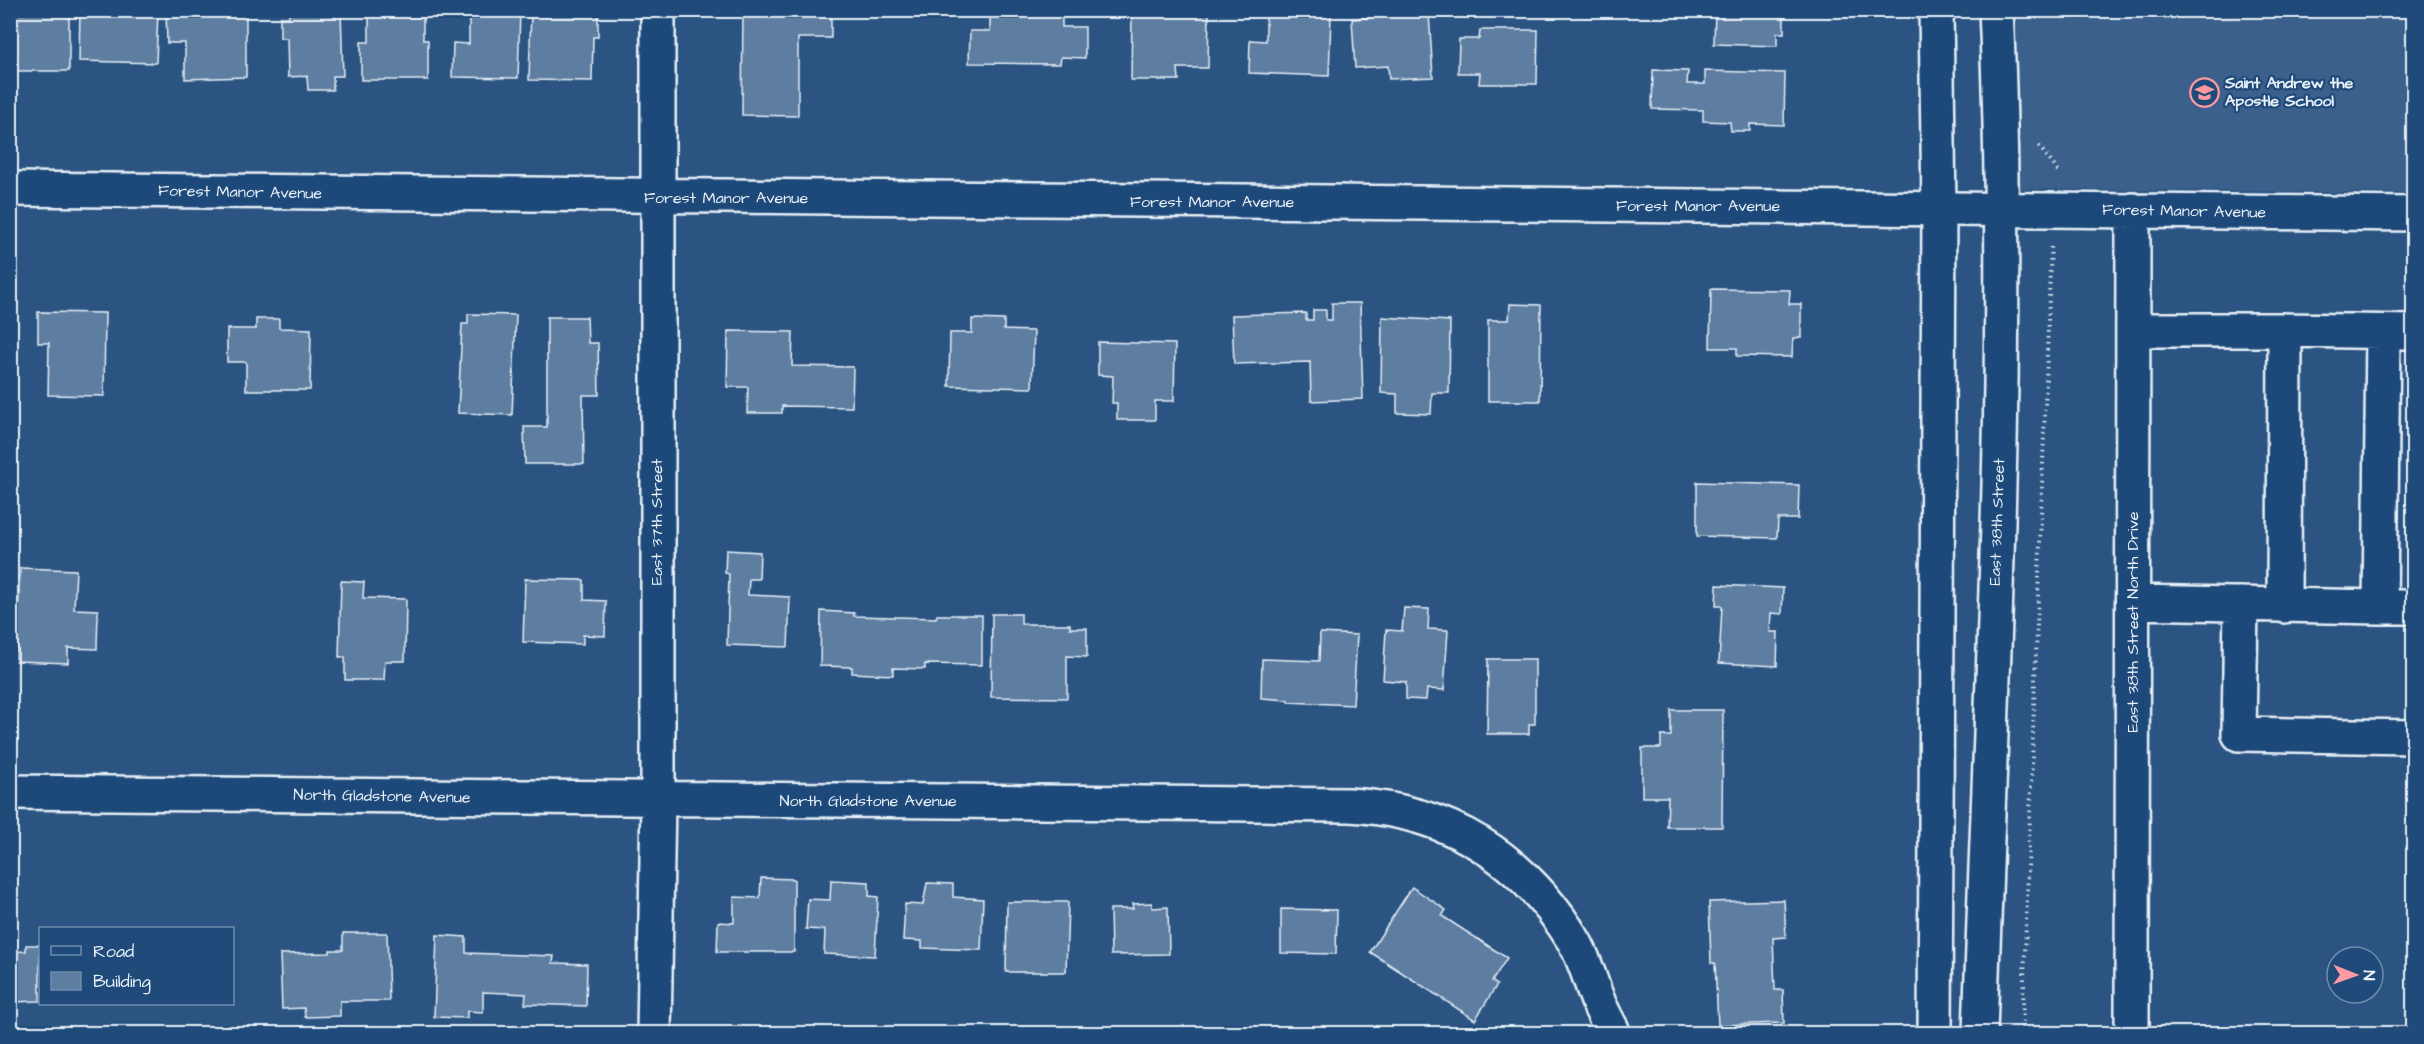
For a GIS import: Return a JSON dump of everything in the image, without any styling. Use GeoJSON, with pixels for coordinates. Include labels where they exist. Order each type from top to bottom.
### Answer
{"type":"FeatureCollection","features":[{"type":"Feature","properties":{"kind":"street","name":"East 37th Street"},"geometry":{"type":"LineString","coordinates":[[654,1034],[658,799],[658,10]]}},
{"type":"Feature","properties":{"kind":"street"},"geometry":{"type":"LineString","coordinates":[[1935,1034],[1938,207],[1936,10]]}},
{"type":"Feature","properties":{"kind":"street","name":"East 38th Street"},"geometry":{"type":"LineString","coordinates":[[1980,1034],[2001,425],[2002,132],[1996,10]]}},
{"type":"Feature","properties":{"kind":"street","name":"Forest Manor Avenue"},"geometry":{"type":"LineString","coordinates":[[10,189],[657,198],[1938,207],[2414,214]]}},
{"type":"Feature","properties":{"kind":"street","name":"East 38th Street North Drive"},"geometry":{"type":"LineString","coordinates":[[2132,1034],[2133,210]]}},
{"type":"Feature","properties":{"kind":"street"},"geometry":{"type":"LineString","coordinates":[[2133,330],[2398,333],[2380,607]]}},
{"type":"Feature","properties":{"kind":"street"},"geometry":{"type":"LineString","coordinates":[[2284,606],[2285,330]]}},
{"type":"Feature","properties":{"kind":"street"},"geometry":{"type":"LineString","coordinates":[[2133,602],[2414,607]]}},
{"type":"Feature","properties":{"kind":"street"},"geometry":{"type":"LineString","coordinates":[[2241,604],[2239,734],[2414,737]]}},
{"type":"Feature","properties":{"kind":"street","name":"North Gladstone Avenue"},"geometry":{"type":"LineString","coordinates":[[10,792],[1349,805],[1402,811],[1473,837],[1531,882],[1554,909],[1574,940],[1598,1002],[1614,1034]]}},
{"type":"Feature","properties":{"kind":"shaded area","name":"Saint Andrew the Apostle School"},"geometry":{"type":"Polygon","coordinates":[[[1995,11],[2413,11],[2413,193],[2013,189],[1995,11]]]}},
{"type":"Feature","properties":{"kind":"building"},"geometry":{"type":"Polygon","coordinates":[[[23,10],[69,10],[69,71],[10,71],[10,14],[24,14],[23,10]]]}},
{"type":"Feature","properties":{"kind":"building"},"geometry":{"type":"Polygon","coordinates":[[[80,10],[158,11],[156,63],[79,61],[80,10]]]}},
{"type":"Feature","properties":{"kind":"building"},"geometry":{"type":"Polygon","coordinates":[[[166,10],[246,10],[246,77],[185,79],[185,43],[167,43],[166,10]]]}},
{"type":"Feature","properties":{"kind":"building"},"geometry":{"type":"Polygon","coordinates":[[[289,10],[341,10],[343,76],[333,76],[333,90],[308,90],[307,76],[288,77],[287,38],[280,38],[280,17],[289,17],[289,10]]]}},
{"type":"Feature","properties":{"kind":"building"},"geometry":{"type":"Polygon","coordinates":[[[369,10],[423,10],[423,40],[428,40],[428,80],[361,80],[361,42],[369,42],[369,10]]]}},
{"type":"Feature","properties":{"kind":"building"},"geometry":{"type":"Polygon","coordinates":[[[469,10],[520,10],[518,78],[452,77],[453,43],[469,44],[469,10]]]}},
{"type":"Feature","properties":{"kind":"building"},"geometry":{"type":"Polygon","coordinates":[[[531,10],[598,10],[598,37],[593,37],[592,81],[529,80],[531,10]]]}},
{"type":"Feature","properties":{"kind":"building"},"geometry":{"type":"Polygon","coordinates":[[[743,10],[831,10],[831,38],[798,38],[798,116],[742,115],[743,10]]]}},
{"type":"Feature","properties":{"kind":"building"},"geometry":{"type":"Polygon","coordinates":[[[990,10],[1062,10],[1062,27],[1085,27],[1085,58],[1061,57],[1060,64],[969,63],[970,31],[990,31],[990,10]]]}},
{"type":"Feature","properties":{"kind":"building"},"geometry":{"type":"Polygon","coordinates":[[[1715,10],[1784,10],[1784,33],[1777,33],[1777,46],[1714,44],[1715,10]]]}},
{"type":"Feature","properties":{"kind":"building"},"geometry":{"type":"Polygon","coordinates":[[[1132,12],[1209,12],[1208,68],[1178,68],[1179,80],[1131,80],[1132,12]]]}},
{"type":"Feature","properties":{"kind":"building"},"geometry":{"type":"Polygon","coordinates":[[[1266,13],[1331,15],[1329,76],[1249,73],[1250,40],[1266,41],[1266,13]]]}},
{"type":"Feature","properties":{"kind":"building"},"geometry":{"type":"Polygon","coordinates":[[[1429,13],[1433,77],[1389,79],[1388,66],[1355,68],[1352,19],[1429,13]]]}},
{"type":"Feature","properties":{"kind":"building"},"geometry":{"type":"Polygon","coordinates":[[[1480,30],[1538,30],[1537,84],[1479,84],[1480,73],[1458,73],[1459,39],[1479,39],[1480,30]]]}},
{"type":"Feature","properties":{"kind":"building"},"geometry":{"type":"Polygon","coordinates":[[[1653,70],[1688,71],[1687,84],[1705,84],[1705,71],[1785,73],[1784,125],[1750,124],[1750,131],[1731,131],[1730,122],[1703,121],[1703,110],[1652,109],[1653,70]]]}},
{"type":"Feature","properties":{"kind":"building"},"geometry":{"type":"Polygon","coordinates":[[[1711,289],[1790,290],[1789,304],[1801,304],[1801,338],[1793,338],[1792,357],[1737,356],[1737,348],[1710,348],[1711,289]]]}},
{"type":"Feature","properties":{"kind":"building"},"geometry":{"type":"Polygon","coordinates":[[[1332,303],[1360,303],[1363,399],[1311,401],[1310,362],[1234,364],[1232,315],[1306,313],[1306,320],[1313,320],[1313,310],[1326,310],[1326,320],[1332,320],[1332,303]]]}},
{"type":"Feature","properties":{"kind":"building"},"geometry":{"type":"Polygon","coordinates":[[[1510,304],[1541,305],[1540,401],[1488,401],[1488,320],[1509,320],[1510,304]]]}},
{"type":"Feature","properties":{"kind":"building"},"geometry":{"type":"Polygon","coordinates":[[[38,312],[105,313],[104,396],[48,395],[49,343],[38,343],[38,312]]]}},
{"type":"Feature","properties":{"kind":"building"},"geometry":{"type":"Polygon","coordinates":[[[468,314],[516,315],[512,415],[458,413],[462,324],[468,324],[468,314]]]}},
{"type":"Feature","properties":{"kind":"building"},"geometry":{"type":"Polygon","coordinates":[[[547,317],[587,317],[588,343],[598,343],[599,395],[583,395],[584,464],[525,464],[524,427],[547,427],[547,317]]]}},
{"type":"Feature","properties":{"kind":"building"},"geometry":{"type":"Polygon","coordinates":[[[1382,317],[1450,321],[1449,393],[1432,393],[1431,414],[1397,413],[1397,394],[1381,393],[1382,317]]]}},
{"type":"Feature","properties":{"kind":"building"},"geometry":{"type":"Polygon","coordinates":[[[256,319],[279,319],[279,328],[311,329],[310,390],[246,390],[246,362],[227,362],[227,329],[256,329],[256,319]]]}},
{"type":"Feature","properties":{"kind":"building"},"geometry":{"type":"Polygon","coordinates":[[[972,319],[1004,320],[1004,330],[1034,331],[1032,388],[949,386],[950,333],[972,333],[972,319]]]}},
{"type":"Feature","properties":{"kind":"building"},"geometry":{"type":"Polygon","coordinates":[[[728,331],[793,332],[792,366],[853,367],[852,407],[782,406],[782,413],[747,413],[748,387],[727,387],[728,331]]]}},
{"type":"Feature","properties":{"kind":"building"},"geometry":{"type":"Polygon","coordinates":[[[1098,342],[1175,344],[1174,401],[1155,401],[1155,420],[1117,420],[1117,403],[1112,403],[1113,376],[1098,375],[1098,342]]]}},
{"type":"Feature","properties":{"kind":"building"},"geometry":{"type":"Polygon","coordinates":[[[1697,482],[1799,485],[1798,519],[1778,519],[1777,538],[1697,536],[1697,482]]]}},
{"type":"Feature","properties":{"kind":"building"},"geometry":{"type":"Polygon","coordinates":[[[726,550],[760,552],[759,579],[749,579],[748,595],[790,597],[788,647],[727,645],[729,574],[725,573],[726,550]]]}},
{"type":"Feature","properties":{"kind":"building"},"geometry":{"type":"Polygon","coordinates":[[[20,568],[76,570],[74,609],[98,610],[97,649],[68,648],[68,663],[16,661],[20,568]]]}},
{"type":"Feature","properties":{"kind":"building"},"geometry":{"type":"Polygon","coordinates":[[[525,579],[584,580],[584,600],[606,601],[605,636],[583,635],[583,644],[523,642],[525,579]]]}},
{"type":"Feature","properties":{"kind":"building"},"geometry":{"type":"Polygon","coordinates":[[[341,581],[364,582],[363,598],[406,599],[405,661],[385,661],[384,680],[345,680],[345,657],[339,657],[341,581]]]}},
{"type":"Feature","properties":{"kind":"building"},"geometry":{"type":"Polygon","coordinates":[[[1717,585],[1783,588],[1782,614],[1771,613],[1770,632],[1778,632],[1777,666],[1719,663],[1722,606],[1716,606],[1717,585]]]}},
{"type":"Feature","properties":{"kind":"building"},"geometry":{"type":"Polygon","coordinates":[[[1404,608],[1429,609],[1428,629],[1448,630],[1444,690],[1427,689],[1426,700],[1406,699],[1406,682],[1383,680],[1386,630],[1402,631],[1404,608]]]}},
{"type":"Feature","properties":{"kind":"building"},"geometry":{"type":"Polygon","coordinates":[[[821,611],[854,613],[854,616],[936,618],[937,615],[982,615],[982,665],[925,664],[925,669],[893,668],[893,675],[852,673],[852,667],[820,666],[821,611]]]}},
{"type":"Feature","properties":{"kind":"building"},"geometry":{"type":"Polygon","coordinates":[[[992,614],[1021,614],[1021,624],[1070,624],[1070,628],[1087,628],[1087,657],[1067,656],[1067,698],[991,697],[992,614]]]}},
{"type":"Feature","properties":{"kind":"building"},"geometry":{"type":"Polygon","coordinates":[[[1320,633],[1357,635],[1353,705],[1288,702],[1288,700],[1261,698],[1262,659],[1319,661],[1320,633]]]}},
{"type":"Feature","properties":{"kind":"building"},"geometry":{"type":"Polygon","coordinates":[[[1488,659],[1535,659],[1535,724],[1529,724],[1529,734],[1487,734],[1488,659]]]}},
{"type":"Feature","properties":{"kind":"building"},"geometry":{"type":"Polygon","coordinates":[[[1671,710],[1723,710],[1722,827],[1667,827],[1668,797],[1642,797],[1642,748],[1661,748],[1661,736],[1671,736],[1671,710]]]}},
{"type":"Feature","properties":{"kind":"building"},"geometry":{"type":"Polygon","coordinates":[[[761,878],[794,879],[794,952],[717,952],[718,922],[734,923],[734,897],[760,898],[761,878]]]}},
{"type":"Feature","properties":{"kind":"building"},"geometry":{"type":"Polygon","coordinates":[[[831,880],[869,882],[869,896],[878,897],[875,956],[824,954],[825,930],[806,929],[808,899],[830,900],[831,880]]]}},
{"type":"Feature","properties":{"kind":"building"},"geometry":{"type":"Polygon","coordinates":[[[927,883],[953,884],[953,897],[983,899],[981,950],[922,948],[922,941],[903,940],[905,904],[923,905],[927,883]]]}},
{"type":"Feature","properties":{"kind":"building"},"geometry":{"type":"Polygon","coordinates":[[[1412,887],[1446,910],[1442,916],[1507,958],[1492,981],[1497,985],[1475,1020],[1370,952],[1412,887]]]}},
{"type":"Feature","properties":{"kind":"building"},"geometry":{"type":"Polygon","coordinates":[[[1784,900],[1786,937],[1773,938],[1775,990],[1783,990],[1784,1023],[1718,1025],[1715,963],[1711,963],[1709,902],[1784,900]]]}},
{"type":"Feature","properties":{"kind":"building"},"geometry":{"type":"Polygon","coordinates":[[[1007,902],[1068,902],[1066,972],[1006,972],[1007,902]]]}},
{"type":"Feature","properties":{"kind":"building"},"geometry":{"type":"Polygon","coordinates":[[[1152,903],[1152,908],[1168,907],[1169,954],[1111,955],[1110,909],[1133,909],[1132,904],[1152,903]]]}},
{"type":"Feature","properties":{"kind":"building"},"geometry":{"type":"Polygon","coordinates":[[[1281,909],[1337,910],[1336,954],[1281,953],[1281,909]]]}},
{"type":"Feature","properties":{"kind":"building"},"geometry":{"type":"Polygon","coordinates":[[[343,933],[387,933],[389,1001],[340,1001],[340,1016],[305,1017],[304,1008],[282,1009],[280,954],[330,953],[330,950],[343,950],[343,933]]]}},
{"type":"Feature","properties":{"kind":"building"},"geometry":{"type":"Polygon","coordinates":[[[437,935],[466,937],[466,953],[554,956],[553,963],[587,964],[586,1006],[525,1004],[526,994],[483,992],[483,1012],[467,1011],[467,1018],[434,1017],[437,935]]]}},
{"type":"Feature","properties":{"kind":"building"},"geometry":{"type":"Polygon","coordinates":[[[26,945],[39,945],[39,1001],[10,1002],[10,952],[26,951],[26,945]]]}},
{"type":"Feature","properties":{"kind":"place","name":"Saint Andrew the Apostle School"},"geometry":{"type":"Point","coordinates":[2204,92]}}]}
